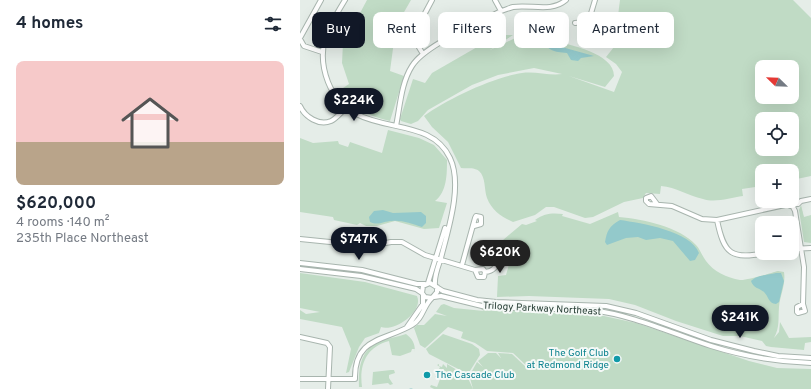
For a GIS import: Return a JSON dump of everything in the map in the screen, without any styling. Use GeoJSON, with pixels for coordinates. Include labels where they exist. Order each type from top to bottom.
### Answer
{"type":"FeatureCollection","features":[{"type":"Feature","properties":{"kind":"street"},"geometry":{"type":"LineString","coordinates":[[321,0],[300,38],[304,46],[322,52]]}},
{"type":"Feature","properties":{"kind":"street"},"geometry":{"type":"LineString","coordinates":[[300,379],[355,379],[357,362],[361,352],[369,344],[377,338],[396,333],[421,317],[437,292],[438,258],[456,188],[455,174],[445,150],[440,144],[426,135],[362,118],[346,108],[335,95],[323,67],[322,52],[325,36],[345,0]]}},
{"type":"Feature","properties":{"kind":"street"},"geometry":{"type":"LineString","coordinates":[[423,54],[415,43],[414,37],[416,29],[432,0]]}},
{"type":"Feature","properties":{"kind":"street"},"geometry":{"type":"LineString","coordinates":[[495,0],[501,11]]}},
{"type":"Feature","properties":{"kind":"street"},"geometry":{"type":"LineString","coordinates":[[396,126],[407,78],[412,67],[423,54],[501,11],[513,7],[548,8],[561,4],[566,0]]}},
{"type":"Feature","properties":{"kind":"street"},"geometry":{"type":"LineString","coordinates":[[591,12],[595,0]]}},
{"type":"Feature","properties":{"kind":"street"},"geometry":{"type":"LineString","coordinates":[[300,106],[310,118],[320,122],[330,121],[346,108]]}},
{"type":"Feature","properties":{"kind":"street"},"geometry":{"type":"LineString","coordinates":[[799,203],[801,201],[811,199]]}},
{"type":"Feature","properties":{"kind":"street"},"geometry":{"type":"LineString","coordinates":[[657,204],[678,208],[702,219],[717,220],[773,208]]}},
{"type":"Feature","properties":{"kind":"street"},"geometry":{"type":"LineString","coordinates":[[794,209],[802,248],[804,283],[803,304]]}},
{"type":"Feature","properties":{"kind":"street"},"geometry":{"type":"LineString","coordinates":[[717,220],[721,241],[728,250],[740,256],[747,257],[755,255]]}},
{"type":"Feature","properties":{"kind":"street"},"geometry":{"type":"LineString","coordinates":[[462,265],[474,226]]}},
{"type":"Feature","properties":{"kind":"street"},"geometry":{"type":"LineString","coordinates":[[300,239],[370,246],[391,242],[402,242],[419,252],[475,270],[480,269],[485,272],[492,271],[496,268],[499,259]]}},
{"type":"Feature","properties":{"kind":"street"},"geometry":{"type":"LineString","coordinates":[[799,248],[811,248]]}},
{"type":"Feature","properties":{"kind":"street"},"geometry":{"type":"LineString","coordinates":[[407,327],[423,304],[422,288],[438,258]]}},
{"type":"Feature","properties":{"kind":"street"},"geometry":{"type":"LineString","coordinates":[[300,263],[362,270],[417,284],[426,283],[436,286]]}},
{"type":"Feature","properties":{"kind":"street"},"geometry":{"type":"LineString","coordinates":[[300,269],[361,276],[416,289],[428,298],[433,297]]}},
{"type":"Feature","properties":{"kind":"street"},"geometry":{"type":"LineString","coordinates":[[475,270],[476,275],[480,278],[484,276],[485,272]]}},
{"type":"Feature","properties":{"kind":"street","name":"Trilogy Parkway Northeast"},"geometry":{"type":"LineString","coordinates":[[436,286],[443,291],[459,296],[496,302],[606,306],[625,310],[711,340],[754,351],[778,356],[811,358]]}},
{"type":"Feature","properties":{"kind":"street","name":"Trilogy Parkway Northeast"},"geometry":{"type":"LineString","coordinates":[[433,297],[441,296],[486,307],[591,310],[607,312],[631,317],[714,347],[773,360],[811,363]]}},
{"type":"Feature","properties":{"kind":"street"},"geometry":{"type":"LineString","coordinates":[[300,337],[327,343],[330,352],[328,389]]}},
{"type":"Feature","properties":{"kind":"green space"},"geometry":{"type":"Polygon","coordinates":[[[367,0],[411,0],[404,12],[373,12],[373,48],[393,48],[390,71],[404,76],[390,121],[361,111],[337,92],[349,84],[342,63],[343,48],[365,48],[365,12],[361,12],[367,0]]]}},
{"type":"Feature","properties":{"kind":"green space"},"geometry":{"type":"Polygon","coordinates":[[[620,0],[793,0],[811,18],[811,176],[799,179],[799,164],[755,164],[755,187],[742,189],[743,196],[708,200],[698,198],[672,188],[661,186],[660,194],[646,193],[643,198],[624,202],[593,217],[585,218],[554,207],[546,207],[535,215],[513,222],[501,216],[489,203],[486,195],[484,180],[479,171],[475,169],[461,168],[448,142],[432,127],[424,116],[458,96],[485,84],[511,75],[522,73],[562,74],[534,68],[498,75],[472,85],[428,110],[418,121],[411,124],[401,121],[400,119],[413,79],[425,83],[432,73],[475,48],[493,48],[490,50],[494,48],[506,48],[506,42],[514,39],[514,48],[569,48],[569,45],[590,51],[607,61],[612,68],[614,76],[605,87],[569,76],[614,92],[622,72],[616,64],[606,57],[613,48],[674,48],[674,12],[618,12],[620,0]]]}},
{"type":"Feature","properties":{"kind":"green space"},"geometry":{"type":"Polygon","coordinates":[[[506,35],[513,35],[506,40],[506,35]]]}},
{"type":"Feature","properties":{"kind":"green space"},"geometry":{"type":"Polygon","coordinates":[[[388,130],[419,138],[434,145],[447,160],[444,188],[442,193],[435,201],[447,203],[439,228],[424,229],[395,221],[377,226],[366,226],[360,223],[357,225],[334,220],[333,217],[300,212],[300,138],[313,143],[338,141],[339,144],[348,147],[350,142],[382,153],[388,130]]]}},
{"type":"Feature","properties":{"kind":"green space"},"geometry":{"type":"Polygon","coordinates":[[[801,205],[804,217],[811,215],[811,243],[804,242],[799,210],[801,205]]]}},
{"type":"Feature","properties":{"kind":"green space"},"geometry":{"type":"Polygon","coordinates":[[[618,212],[619,217],[650,222],[681,233],[699,248],[712,268],[730,278],[743,280],[778,271],[784,272],[778,327],[774,338],[779,332],[780,322],[789,338],[811,337],[811,342],[805,343],[804,350],[766,346],[762,341],[740,336],[723,336],[676,321],[635,305],[609,299],[529,296],[497,297],[498,276],[506,275],[510,261],[513,261],[514,246],[505,243],[503,240],[522,224],[526,225],[537,221],[535,220],[549,214],[563,214],[562,216],[590,224],[618,212]]]}},
{"type":"Feature","properties":{"kind":"green space"},"geometry":{"type":"Polygon","coordinates":[[[300,273],[365,282],[417,296],[418,302],[416,308],[407,319],[394,326],[387,328],[381,327],[379,333],[365,338],[359,347],[349,372],[346,373],[351,349],[342,327],[300,319],[300,310],[306,314],[320,312],[300,308],[300,273]]]}},
{"type":"Feature","properties":{"kind":"green space","name":"The Golf Club at Redmond Ridge"},"geometry":{"type":"Polygon","coordinates":[[[444,304],[454,308],[484,311],[481,309],[604,316],[636,323],[749,361],[777,368],[811,369],[811,389],[473,389],[470,378],[471,374],[473,375],[472,371],[477,362],[483,367],[478,361],[488,353],[496,353],[501,358],[498,353],[512,354],[527,368],[528,367],[513,353],[487,351],[475,343],[461,338],[463,332],[448,327],[425,348],[420,345],[414,328],[417,325],[424,325],[435,314],[447,316],[436,312],[441,305],[444,304]]]}},
{"type":"Feature","properties":{"kind":"green space"},"geometry":{"type":"Polygon","coordinates":[[[406,334],[413,341],[415,349],[412,349],[411,352],[400,356],[392,355],[389,341],[375,348],[370,352],[363,364],[361,379],[362,387],[359,387],[360,366],[369,348],[381,341],[406,334]]]}},
{"type":"Feature","properties":{"kind":"green space"},"geometry":{"type":"Polygon","coordinates":[[[443,334],[472,344],[479,349],[480,355],[468,374],[429,354],[426,349],[443,334]]]}},
{"type":"Feature","properties":{"kind":"green space"},"geometry":{"type":"Polygon","coordinates":[[[439,364],[439,366],[442,367],[443,364],[447,368],[447,364],[467,376],[473,389],[434,389],[430,387],[431,385],[437,387],[440,379],[435,377],[440,367],[437,365],[439,364]]]}},
{"type":"Feature","properties":{"kind":"green space"},"geometry":{"type":"Polygon","coordinates":[[[394,370],[395,373],[389,375],[389,378],[393,384],[390,385],[388,383],[372,385],[373,372],[394,370]]]}},
{"type":"Feature","properties":{"kind":"water"},"geometry":{"type":"Polygon","coordinates":[[[548,48],[565,48],[594,56],[581,58],[578,61],[571,60],[567,53],[548,48]]]}},
{"type":"Feature","properties":{"kind":"water"},"geometry":{"type":"Polygon","coordinates":[[[383,210],[393,213],[421,212],[426,216],[426,223],[422,227],[400,221],[389,221],[376,224],[370,222],[369,217],[374,211],[383,210]]]}},
{"type":"Feature","properties":{"kind":"water"},"geometry":{"type":"Polygon","coordinates":[[[620,220],[664,229],[676,234],[694,245],[699,253],[695,260],[690,261],[673,241],[660,238],[646,240],[638,237],[626,238],[607,245],[605,242],[608,232],[613,224],[620,220]]]}},
{"type":"Feature","properties":{"kind":"water"},"geometry":{"type":"Polygon","coordinates":[[[781,273],[784,281],[779,302],[776,304],[770,301],[766,294],[755,287],[751,281],[759,276],[781,273]]]}},
{"type":"Feature","properties":{"kind":"place","name":"The Golf Club at Redmond Ridge"},"geometry":{"type":"Point","coordinates":[617,359]}},
{"type":"Feature","properties":{"kind":"place","name":"The Cascade Club"},"geometry":{"type":"Point","coordinates":[427,375]}}]}
